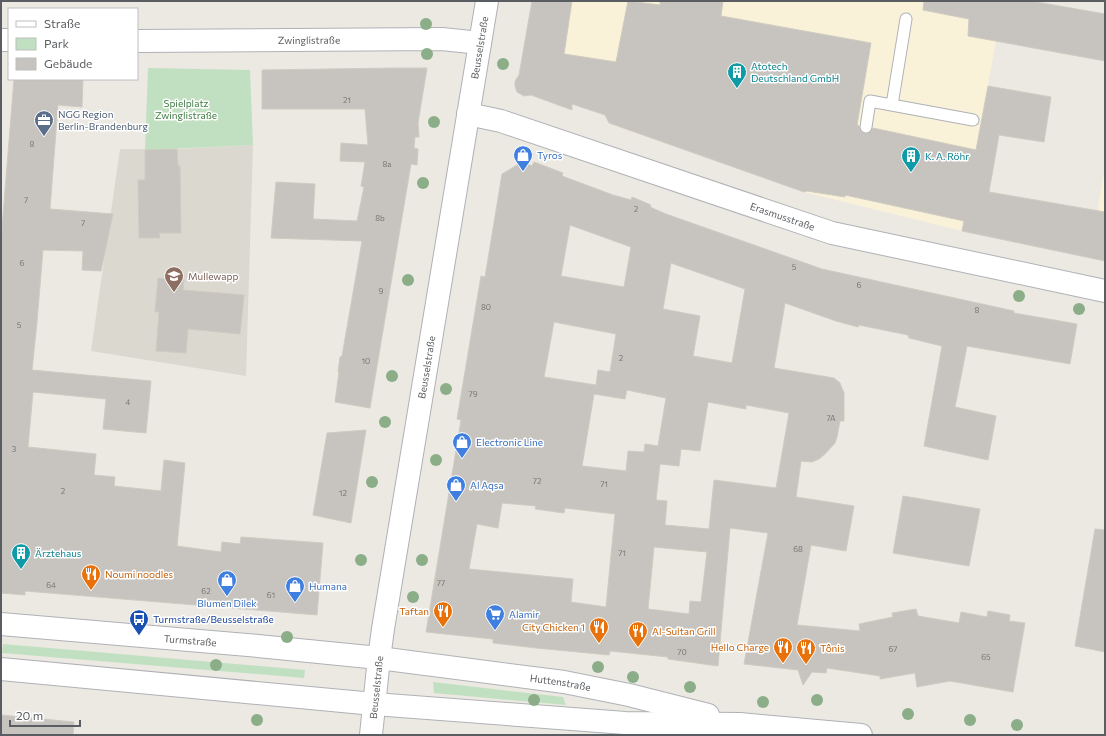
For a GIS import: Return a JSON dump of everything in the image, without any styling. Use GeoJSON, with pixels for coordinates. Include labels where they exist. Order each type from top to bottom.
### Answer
{"type":"FeatureCollection","features":[{"type":"Feature","properties":{"kind":"street","name":"Beusselstraße"},"geometry":{"type":"LineString","coordinates":[[371,735],[379,658],[487,1]]}},
{"type":"Feature","properties":{"kind":"street","name":"Zwinglistraße"},"geometry":{"type":"LineString","coordinates":[[138,41],[442,39],[480,43]]}},
{"type":"Feature","properties":{"kind":"street","name":"Erasmusstraße"},"geometry":{"type":"LineString","coordinates":[[468,114],[501,121],[832,233],[1105,291]]}},
{"type":"Feature","properties":{"kind":"street","name":"Turmstraße"},"geometry":{"type":"LineString","coordinates":[[1,624],[379,658]]}},
{"type":"Feature","properties":{"kind":"street","name":"Huttenstraße"},"geometry":{"type":"LineString","coordinates":[[379,658],[439,667],[564,682],[630,695],[740,724]]}},
{"type":"Feature","properties":{"kind":"street"},"geometry":{"type":"LineString","coordinates":[[1,669],[374,704]]}},
{"type":"Feature","properties":{"kind":"street","name":"Huttenstraße"},"geometry":{"type":"LineString","coordinates":[[374,704],[625,723],[740,724],[818,733],[861,735]]}},
{"type":"Feature","properties":{"kind":"lane"},"geometry":{"type":"LineString","coordinates":[[892,105],[906,19]]}},
{"type":"Feature","properties":{"kind":"lane"},"geometry":{"type":"LineString","coordinates":[[866,127],[870,101],[973,120]]}},
{"type":"Feature","properties":{"kind":"shaded area"},"geometry":{"type":"Polygon","coordinates":[[[532,1],[1003,1],[962,231],[804,192],[610,124],[607,120],[607,116],[573,104],[572,110],[531,95],[524,96],[517,91],[515,81],[519,75],[532,1]]]}},
{"type":"Feature","properties":{"kind":"shaded area","name":"Mullewapp"},"geometry":{"type":"Polygon","coordinates":[[[253,145],[246,376],[91,351],[120,149],[177,149],[253,145]]]}},
{"type":"Feature","properties":{"kind":"shaded area"},"geometry":{"type":"Polygon","coordinates":[[[1105,166],[1105,261],[1090,258],[1105,166]]]}},
{"type":"Feature","properties":{"kind":"green space","name":"Spielplatz Zwinglistraße"},"geometry":{"type":"Polygon","coordinates":[[[148,68],[250,70],[253,145],[145,150],[148,68]]]}},
{"type":"Feature","properties":{"kind":"green space"},"geometry":{"type":"Polygon","coordinates":[[[3,644],[305,670],[304,678],[2,653],[3,644]]]}},
{"type":"Feature","properties":{"kind":"green space"},"geometry":{"type":"Polygon","coordinates":[[[433,682],[563,697],[566,705],[434,693],[433,682]]]}},
{"type":"Feature","properties":{"kind":"building"},"geometry":{"type":"Polygon","coordinates":[[[532,1],[572,1],[564,54],[616,62],[628,1],[660,5],[660,1],[723,1],[721,16],[871,43],[857,125],[865,134],[869,133],[873,128],[976,150],[988,86],[1051,97],[1044,142],[999,135],[989,192],[1105,212],[1105,261],[962,231],[964,221],[845,195],[845,197],[807,191],[804,192],[609,123],[605,115],[572,104],[572,110],[531,95],[524,96],[517,92],[515,81],[519,75],[532,1]]]}},
{"type":"Feature","properties":{"kind":"building"},"geometry":{"type":"Polygon","coordinates":[[[924,1],[1031,1],[1105,14],[1105,61],[968,36],[969,19],[923,10],[924,1]]]}},
{"type":"Feature","properties":{"kind":"building"},"geometry":{"type":"Polygon","coordinates":[[[427,68],[418,123],[419,137],[415,137],[414,148],[418,149],[417,165],[411,164],[370,408],[335,402],[340,357],[342,356],[362,241],[271,238],[276,182],[315,184],[313,219],[357,221],[364,187],[361,186],[365,162],[340,161],[341,143],[368,145],[365,109],[262,109],[262,70],[427,68]]]}},
{"type":"Feature","properties":{"kind":"building"},"geometry":{"type":"Polygon","coordinates":[[[14,80],[83,80],[82,107],[58,105],[50,209],[113,214],[101,271],[82,270],[83,251],[43,250],[32,370],[151,381],[146,433],[103,429],[106,399],[33,392],[28,447],[96,454],[94,475],[115,477],[114,486],[161,491],[164,460],[185,463],[177,546],[221,552],[222,542],[240,544],[241,537],[323,543],[317,615],[25,591],[25,595],[1,593],[1,240],[14,80]]]}},
{"type":"Feature","properties":{"kind":"building"},"geometry":{"type":"Polygon","coordinates":[[[177,149],[178,166],[180,166],[181,233],[159,233],[160,238],[139,238],[138,180],[145,180],[145,150],[177,149]]]}},
{"type":"Feature","properties":{"kind":"building"},"geometry":{"type":"Polygon","coordinates":[[[522,162],[532,166],[534,162],[563,173],[562,176],[613,195],[631,200],[632,197],[651,205],[650,207],[666,214],[822,269],[1014,311],[1014,313],[1077,324],[1070,364],[967,346],[955,407],[996,416],[988,460],[924,446],[942,346],[909,338],[908,335],[859,325],[858,327],[836,321],[785,303],[774,368],[834,378],[840,383],[844,393],[844,421],[840,421],[835,443],[819,459],[812,462],[801,461],[796,497],[854,506],[846,551],[811,545],[797,625],[860,631],[859,624],[893,617],[892,613],[916,609],[918,616],[959,623],[961,612],[987,617],[988,611],[1010,615],[1009,621],[1025,623],[1013,692],[950,681],[917,687],[915,673],[880,679],[880,676],[827,668],[826,673],[812,672],[803,685],[798,670],[744,664],[768,533],[730,528],[718,666],[668,659],[668,657],[610,651],[609,655],[493,643],[493,639],[426,632],[461,420],[457,419],[481,276],[485,277],[502,174],[522,162]],[[570,225],[561,276],[624,287],[631,247],[570,225]],[[671,263],[663,309],[700,316],[693,356],[732,363],[745,289],[671,263]],[[554,322],[544,377],[596,385],[598,370],[610,372],[616,334],[554,322]],[[627,390],[625,399],[594,394],[582,466],[626,471],[628,451],[644,452],[645,444],[658,446],[666,398],[627,390]],[[708,402],[700,451],[681,449],[679,466],[660,464],[656,500],[667,501],[665,525],[709,529],[714,480],[776,488],[789,413],[746,405],[746,409],[708,402]],[[502,503],[498,528],[477,524],[469,569],[573,579],[571,602],[606,607],[615,514],[565,508],[564,513],[535,509],[536,506],[502,503]],[[654,547],[648,609],[689,614],[690,601],[701,602],[707,552],[654,547]]]}},
{"type":"Feature","properties":{"kind":"building"},"geometry":{"type":"Polygon","coordinates":[[[158,278],[184,280],[183,290],[244,295],[240,334],[188,329],[186,353],[156,351],[159,312],[155,312],[158,278]]]}},
{"type":"Feature","properties":{"kind":"building"},"geometry":{"type":"Polygon","coordinates":[[[366,430],[351,523],[313,515],[327,433],[366,430]]]}},
{"type":"Feature","properties":{"kind":"building"},"geometry":{"type":"Polygon","coordinates":[[[903,496],[980,509],[969,566],[893,553],[903,496]]]}},
{"type":"Feature","properties":{"kind":"building"},"geometry":{"type":"Polygon","coordinates":[[[1095,529],[1105,530],[1105,652],[1075,646],[1095,529]]]}},
{"type":"Feature","properties":{"kind":"building"},"geometry":{"type":"Polygon","coordinates":[[[1,715],[74,722],[73,735],[1,735],[1,715]]]}},
{"type":"Feature","properties":{"kind":"place","name":"Atotech Deutschland GmbH"},"geometry":{"type":"Point","coordinates":[737,89]}},
{"type":"Feature","properties":{"kind":"place","name":"NGG Region Berlin-Brandenburg"},"geometry":{"type":"Point","coordinates":[44,137]}},
{"type":"Feature","properties":{"kind":"place","name":"Tyros"},"geometry":{"type":"Point","coordinates":[523,172]}},
{"type":"Feature","properties":{"kind":"place","name":"K. A. Röhr"},"geometry":{"type":"Point","coordinates":[911,173]}},
{"type":"Feature","properties":{"kind":"place","name":"Mullewapp"},"geometry":{"type":"Point","coordinates":[174,293]}},
{"type":"Feature","properties":{"kind":"place","name":"Electronic Line"},"geometry":{"type":"Point","coordinates":[462,459]}},
{"type":"Feature","properties":{"kind":"place","name":"Al Aqsa"},"geometry":{"type":"Point","coordinates":[456,502]}},
{"type":"Feature","properties":{"kind":"place","name":"Ärztehaus"},"geometry":{"type":"Point","coordinates":[21,570]}},
{"type":"Feature","properties":{"kind":"place","name":"Noumi noodles"},"geometry":{"type":"Point","coordinates":[91,591]}},
{"type":"Feature","properties":{"kind":"place","name":"Blumen Dilek"},"geometry":{"type":"Point","coordinates":[227,597]}},
{"type":"Feature","properties":{"kind":"place","name":"Humana"},"geometry":{"type":"Point","coordinates":[295,603]}},
{"type":"Feature","properties":{"kind":"place","name":"Taftan"},"geometry":{"type":"Point","coordinates":[443,628]}},
{"type":"Feature","properties":{"kind":"place","name":"Alamir"},"geometry":{"type":"Point","coordinates":[495,631]}},
{"type":"Feature","properties":{"kind":"place","name":"Turmstraße/Beusselstraße"},"geometry":{"type":"Point","coordinates":[139,636]}},
{"type":"Feature","properties":{"kind":"place","name":"City Chicken 1"},"geometry":{"type":"Point","coordinates":[599,644]}},
{"type":"Feature","properties":{"kind":"place","name":"Al-Sultan Grill"},"geometry":{"type":"Point","coordinates":[638,648]}},
{"type":"Feature","properties":{"kind":"place","name":"Hello Charge"},"geometry":{"type":"Point","coordinates":[783,664]}},
{"type":"Feature","properties":{"kind":"place","name":"Tônis"},"geometry":{"type":"Point","coordinates":[806,665]}}]}
